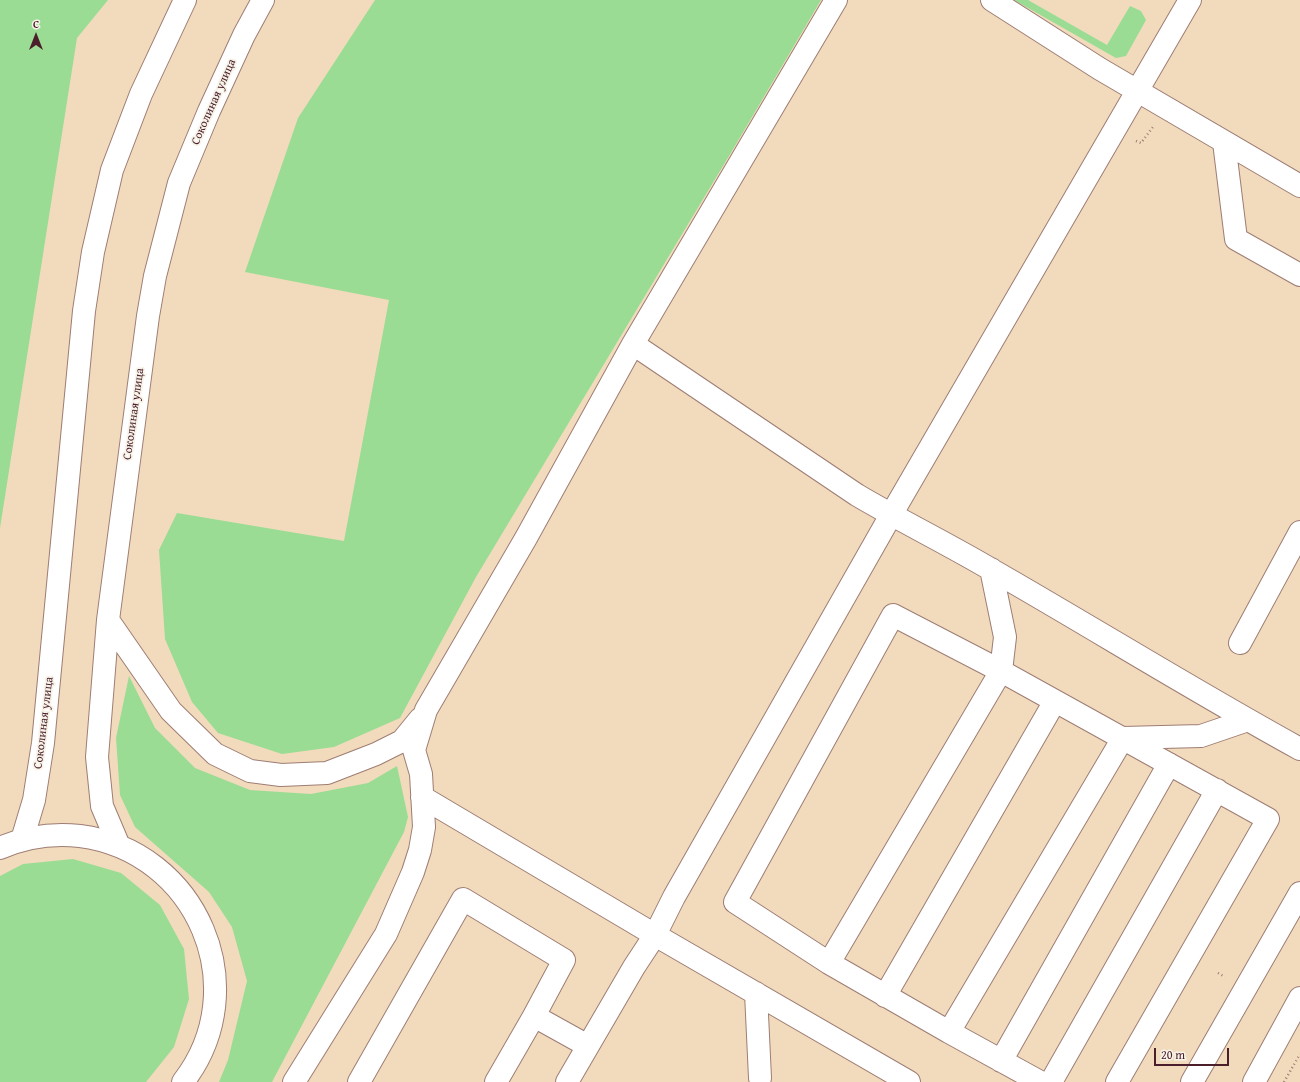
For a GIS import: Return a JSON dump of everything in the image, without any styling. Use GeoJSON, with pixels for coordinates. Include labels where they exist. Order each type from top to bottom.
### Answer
{"type":"FeatureCollection","features":[{"type":"Feature","properties":{"kind":"street","name":"Соколиная улица"},"geometry":{"type":"LineString","coordinates":[[22,840],[34,800],[43,743],[83,319],[93,252],[112,170],[141,94],[185,0]]}},
{"type":"Feature","properties":{"kind":"street","name":"Соколиная улица"},"geometry":{"type":"LineString","coordinates":[[119,846],[102,806],[97,757],[108,620],[146,324],[155,276],[179,183],[209,111],[262,0]]}},
{"type":"Feature","properties":{"kind":"street"},"geometry":{"type":"LineString","coordinates":[[108,620],[171,711],[215,754],[250,771],[281,775],[327,773],[376,754],[402,741],[426,710],[526,538],[633,344],[836,0]]}},
{"type":"Feature","properties":{"kind":"street"},"geometry":{"type":"LineString","coordinates":[[992,0],[1100,69],[1300,186]]}},
{"type":"Feature","properties":{"kind":"street"},"geometry":{"type":"LineString","coordinates":[[567,1082],[634,967],[655,935],[678,890],[891,515],[1190,0]]}},
{"type":"Feature","properties":{"kind":"street"},"geometry":{"type":"LineString","coordinates":[[1224,142],[1236,239],[1300,275]]}},
{"type":"Feature","properties":{"kind":"street"},"geometry":{"type":"LineString","coordinates":[[633,344],[857,495],[991,569],[1300,749]]}},
{"type":"Feature","properties":{"kind":"street"},"geometry":{"type":"LineString","coordinates":[[1240,643],[1300,532]]}},
{"type":"Feature","properties":{"kind":"street"},"geometry":{"type":"LineString","coordinates":[[829,963],[1001,671],[1005,637],[991,569]]}},
{"type":"Feature","properties":{"kind":"street"},"geometry":{"type":"LineString","coordinates":[[1040,1082],[829,963],[735,902],[893,615],[1001,671],[1268,819],[1117,1082]]}},
{"type":"Feature","properties":{"kind":"street"},"geometry":{"type":"LineString","coordinates":[[886,996],[1055,701]]}},
{"type":"Feature","properties":{"kind":"street"},"geometry":{"type":"LineString","coordinates":[[294,1082],[386,934],[413,872],[420,850],[424,827],[421,774],[414,750],[426,710]]}},
{"type":"Feature","properties":{"kind":"street"},"geometry":{"type":"LineString","coordinates":[[1123,738],[1201,736],[1248,720]]}},
{"type":"Feature","properties":{"kind":"street"},"geometry":{"type":"LineString","coordinates":[[949,1032],[1123,738]]}},
{"type":"Feature","properties":{"kind":"street"},"geometry":{"type":"LineString","coordinates":[[1001,1060],[1169,764]]}},
{"type":"Feature","properties":{"kind":"street"},"geometry":{"type":"LineString","coordinates":[[1051,1082],[1217,790]]}},
{"type":"Feature","properties":{"kind":"street"},"geometry":{"type":"LineString","coordinates":[[422,797],[655,935],[909,1082]]}},
{"type":"Feature","properties":{"kind":"street"},"geometry":{"type":"LineString","coordinates":[[0,848],[38,836],[71,835],[103,840],[136,854],[152,864],[166,875],[179,889],[200,920],[210,950],[215,974],[214,1012],[210,1030],[195,1065],[184,1082]]}},
{"type":"Feature","properties":{"kind":"street"},"geometry":{"type":"LineString","coordinates":[[1192,1082],[1300,893]]}},
{"type":"Feature","properties":{"kind":"street"},"geometry":{"type":"LineString","coordinates":[[359,1082],[463,900],[564,960],[496,1082]]}},
{"type":"Feature","properties":{"kind":"street"},"geometry":{"type":"LineString","coordinates":[[756,993],[760,1078]]}},
{"type":"Feature","properties":{"kind":"street"},"geometry":{"type":"LineString","coordinates":[[1254,1082],[1300,998]]}},
{"type":"Feature","properties":{"kind":"street"},"geometry":{"type":"LineString","coordinates":[[534,1016],[588,1046]]}},
{"type":"Feature","properties":{"kind":"path"},"geometry":{"type":"LineString","coordinates":[[1284,1082],[1300,1054]]}},
{"type":"Feature","properties":{"kind":"green space"},"geometry":{"type":"Polygon","coordinates":[[[0,0],[108,0],[77,38],[0,528],[0,0]]]}},
{"type":"Feature","properties":{"kind":"green space"},"geometry":{"type":"Polygon","coordinates":[[[375,0],[821,0],[476,577],[400,718],[334,747],[282,754],[218,733],[192,702],[165,639],[159,550],[177,513],[344,541],[389,300],[245,272],[298,118],[375,0]]]}},
{"type":"Feature","properties":{"kind":"green space"},"geometry":{"type":"Polygon","coordinates":[[[1014,0],[1028,0],[1107,45],[1130,6],[1141,11],[1146,20],[1126,56],[1116,58],[1014,0]]]}},
{"type":"Feature","properties":{"kind":"green space"},"geometry":{"type":"Polygon","coordinates":[[[129,676],[155,728],[195,768],[250,790],[311,794],[368,783],[397,766],[408,817],[404,832],[272,1082],[219,1082],[228,1060],[247,981],[232,927],[209,892],[135,827],[120,795],[116,738],[129,676]]]}},
{"type":"Feature","properties":{"kind":"green space"},"geometry":{"type":"Polygon","coordinates":[[[73,859],[121,873],[160,905],[184,949],[189,999],[174,1047],[146,1082],[0,1082],[0,876],[23,864],[73,859]]]}}]}
